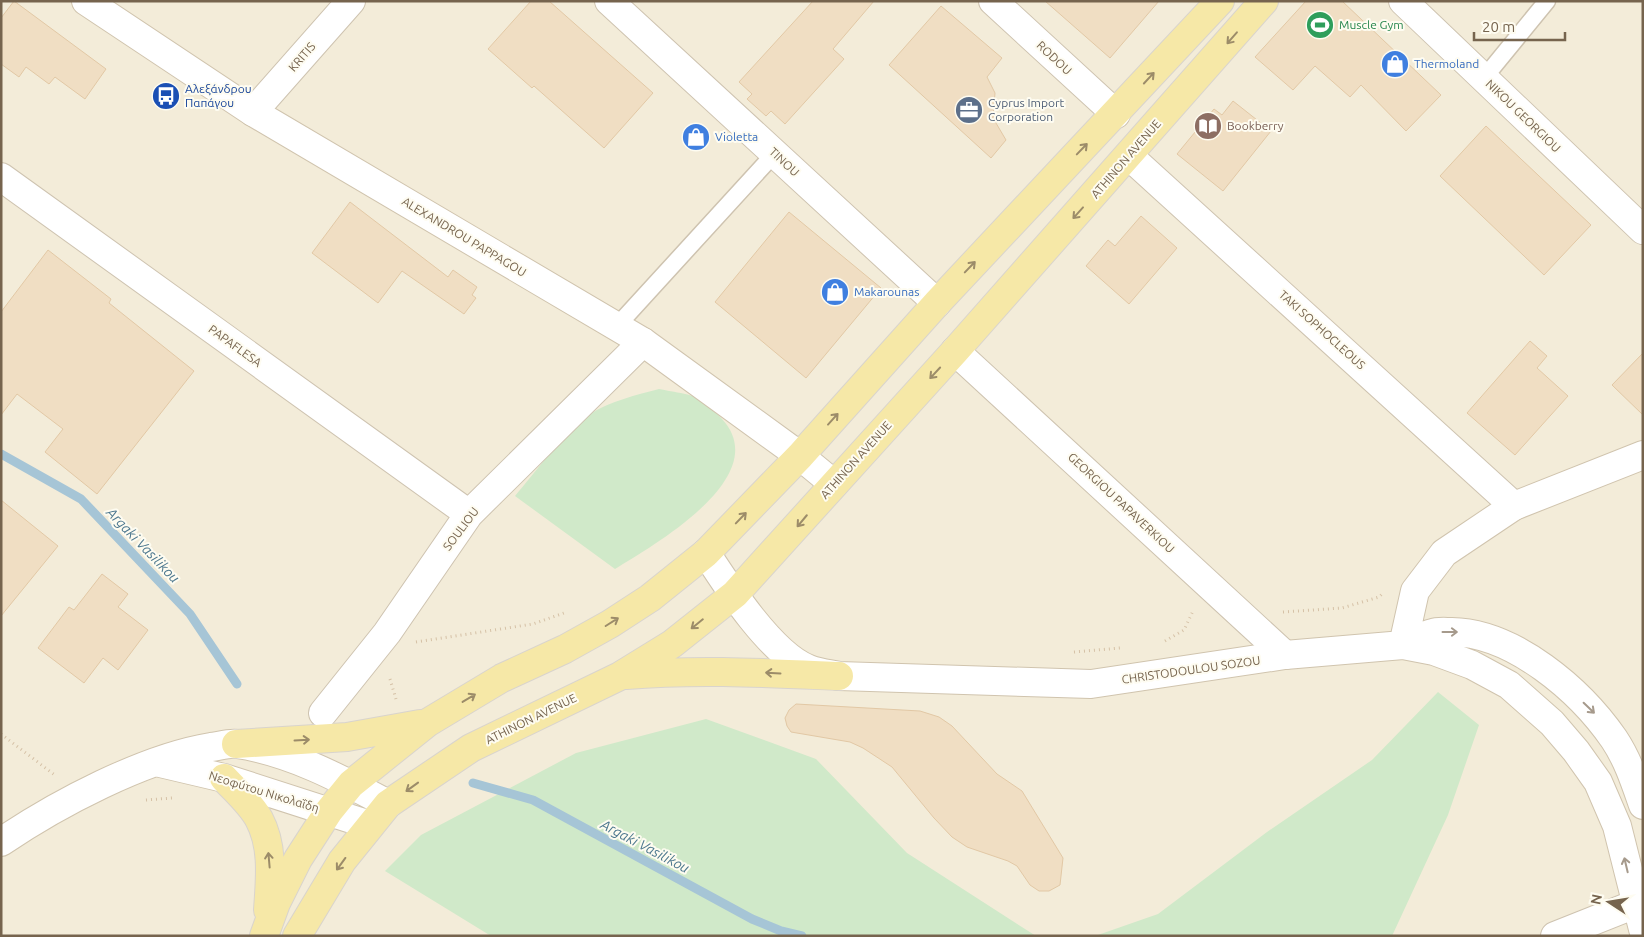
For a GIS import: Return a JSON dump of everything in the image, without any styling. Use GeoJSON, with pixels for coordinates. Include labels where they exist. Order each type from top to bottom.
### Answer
{"type":"FeatureCollection","features":[{"type":"Feature","properties":{"kind":"main road"},"geometry":{"type":"LineString","coordinates":[[266,931],[298,859],[329,811],[351,784],[427,723],[502,678],[565,649],[610,624],[650,598],[706,553],[800,456],[937,302],[1116,114],[1220,1]]}},
{"type":"Feature","properties":{"kind":"main road","name":"ATHINON AVENUE"},"geometry":{"type":"LineString","coordinates":[[297,936],[330,878],[388,804],[471,748],[620,676],[672,644],[735,594],[956,351],[1264,1]]}},
{"type":"Feature","properties":{"kind":"main road"},"geometry":{"type":"LineString","coordinates":[[620,676],[677,671],[724,671],[839,676]]}},
{"type":"Feature","properties":{"kind":"main road"},"geometry":{"type":"LineString","coordinates":[[236,744],[347,737],[427,723]]}},
{"type":"Feature","properties":{"kind":"main road"},"geometry":{"type":"LineString","coordinates":[[224,778],[251,807],[264,831],[271,877],[266,931]]}},
{"type":"Feature","properties":{"kind":"street","name":"ALEXANDROU PAPPAGOU"},"geometry":{"type":"LineString","coordinates":[[86,1],[253,112],[643,342],[800,456],[834,484]]}},
{"type":"Feature","properties":{"kind":"street","name":"KRITIS"},"geometry":{"type":"LineString","coordinates":[[253,112],[351,1]]}},
{"type":"Feature","properties":{"kind":"street","name":"TINOU"},"geometry":{"type":"LineString","coordinates":[[609,1],[937,302]]}},
{"type":"Feature","properties":{"kind":"street","name":"RODOU"},"geometry":{"type":"LineString","coordinates":[[993,1],[1116,114]]}},
{"type":"Feature","properties":{"kind":"street","name":"NIKOU GEORGIOU"},"geometry":{"type":"LineString","coordinates":[[1403,1],[1643,230]]}},
{"type":"Feature","properties":{"kind":"street","name":"TAKI SOPHOCLEOUS"},"geometry":{"type":"LineString","coordinates":[[1129,156],[1514,506]]}},
{"type":"Feature","properties":{"kind":"street","name":"PAPAFLESA"},"geometry":{"type":"LineString","coordinates":[[1,177],[469,514]]}},
{"type":"Feature","properties":{"kind":"street","name":"SOULIOU"},"geometry":{"type":"LineString","coordinates":[[323,713],[387,633],[469,514],[643,342]]}},
{"type":"Feature","properties":{"kind":"street","name":"GEORGIOU PAPAVERKIOU"},"geometry":{"type":"LineString","coordinates":[[956,351],[1285,655]]}},
{"type":"Feature","properties":{"kind":"street"},"geometry":{"type":"LineString","coordinates":[[1404,645],[1415,591],[1444,553],[1514,506],[1641,459]]}},
{"type":"Feature","properties":{"kind":"street","name":"CHRISTODOULOU SOZOU"},"geometry":{"type":"LineString","coordinates":[[706,553],[735,594],[783,652],[809,669],[839,676],[1091,684],[1285,655],[1404,645]]}},
{"type":"Feature","properties":{"kind":"street"},"geometry":{"type":"LineString","coordinates":[[1404,645],[1434,632],[1461,632],[1488,638],[1519,652],[1551,673],[1596,715],[1615,740],[1633,775],[1643,805]]}},
{"type":"Feature","properties":{"kind":"street"},"geometry":{"type":"LineString","coordinates":[[1404,645],[1434,651],[1472,665],[1509,685],[1552,723],[1588,767],[1608,804],[1617,826],[1640,911],[1555,936]]}},
{"type":"Feature","properties":{"kind":"street"},"geometry":{"type":"LineString","coordinates":[[1,842],[30,822],[81,796],[156,762],[195,750],[236,744],[313,766],[388,804]]}},
{"type":"Feature","properties":{"kind":"street","name":"Νεοφύτου Νικολαΐδη"},"geometry":{"type":"LineString","coordinates":[[156,762],[224,778],[370,825]]}},
{"type":"Feature","properties":{"kind":"lane"},"geometry":{"type":"LineString","coordinates":[[1484,78],[1547,1]]}},
{"type":"Feature","properties":{"kind":"lane"},"geometry":{"type":"LineString","coordinates":[[616,327],[775,153]]}},
{"type":"Feature","properties":{"kind":"path"},"geometry":{"type":"LineString","coordinates":[[1276,611],[1290,613],[1342,608],[1379,597],[1385,592]]}},
{"type":"Feature","properties":{"kind":"path"},"geometry":{"type":"LineString","coordinates":[[1162,642],[1172,639],[1184,630],[1190,621],[1191,612],[1219,593]]}},
{"type":"Feature","properties":{"kind":"path"},"geometry":{"type":"LineString","coordinates":[[409,649],[416,642],[532,624],[566,613]]}},
{"type":"Feature","properties":{"kind":"path"},"geometry":{"type":"LineString","coordinates":[[1070,652],[1125,647]]}},
{"type":"Feature","properties":{"kind":"path"},"geometry":{"type":"LineString","coordinates":[[390,705],[396,698],[389,682],[392,672]]}},
{"type":"Feature","properties":{"kind":"path"},"geometry":{"type":"LineString","coordinates":[[1,734],[81,796]]}},
{"type":"Feature","properties":{"kind":"path"},"geometry":{"type":"LineString","coordinates":[[138,802],[148,799],[180,798]]}},
{"type":"Feature","properties":{"kind":"shaded area"},"geometry":{"type":"Polygon","coordinates":[[[1,1],[1643,1],[1643,936],[1,936],[1,1]]]}},
{"type":"Feature","properties":{"kind":"green space"},"geometry":{"type":"Polygon","coordinates":[[[659,389],[697,397],[711,406],[722,419],[734,441],[733,463],[722,485],[703,506],[680,526],[615,569],[515,496],[571,430],[590,414],[615,402],[659,389]]]}},
{"type":"Feature","properties":{"kind":"green space"},"geometry":{"type":"Polygon","coordinates":[[[1438,692],[1479,725],[1448,815],[1392,936],[1095,936],[1158,914],[1267,832],[1372,760],[1438,692]]]}},
{"type":"Feature","properties":{"kind":"green space"},"geometry":{"type":"Polygon","coordinates":[[[706,719],[816,759],[907,853],[1036,936],[491,936],[385,871],[421,835],[576,753],[706,719]]]}},
{"type":"Feature","properties":{"kind":"building"},"geometry":{"type":"Polygon","coordinates":[[[14,1],[106,69],[85,99],[55,77],[49,84],[26,67],[19,77],[1,64],[1,18],[14,1]]]}},
{"type":"Feature","properties":{"kind":"building"},"geometry":{"type":"Polygon","coordinates":[[[531,1],[549,1],[653,93],[604,148],[534,86],[532,88],[488,49],[531,1]]]}},
{"type":"Feature","properties":{"kind":"building"},"geometry":{"type":"Polygon","coordinates":[[[813,1],[874,1],[833,49],[844,59],[785,124],[771,111],[766,116],[747,99],[752,94],[739,82],[813,1]]]}},
{"type":"Feature","properties":{"kind":"building"},"geometry":{"type":"Polygon","coordinates":[[[1045,1],[1159,1],[1110,58],[1045,1]]]}},
{"type":"Feature","properties":{"kind":"building"},"geometry":{"type":"Polygon","coordinates":[[[1306,1],[1342,1],[1441,95],[1406,131],[1361,85],[1350,97],[1315,66],[1293,90],[1255,57],[1306,1]]]}},
{"type":"Feature","properties":{"kind":"building"},"geometry":{"type":"Polygon","coordinates":[[[941,6],[1002,58],[987,77],[995,93],[993,118],[1006,140],[991,158],[889,65],[941,6]]]}},
{"type":"Feature","properties":{"kind":"building"},"geometry":{"type":"Polygon","coordinates":[[[1233,101],[1271,131],[1223,191],[1177,154],[1214,109],[1222,115],[1233,101]]]}},
{"type":"Feature","properties":{"kind":"building"},"geometry":{"type":"Polygon","coordinates":[[[1486,126],[1591,225],[1544,275],[1440,176],[1486,126]]]}},
{"type":"Feature","properties":{"kind":"building"},"geometry":{"type":"Polygon","coordinates":[[[350,202],[448,277],[453,270],[477,287],[472,295],[476,298],[464,314],[402,271],[378,303],[312,253],[350,202]]]}},
{"type":"Feature","properties":{"kind":"building"},"geometry":{"type":"Polygon","coordinates":[[[789,212],[881,288],[806,378],[715,302],[789,212]]]}},
{"type":"Feature","properties":{"kind":"building"},"geometry":{"type":"Polygon","coordinates":[[[1141,216],[1177,248],[1129,304],[1086,266],[1108,240],[1115,246],[1141,216]]]}},
{"type":"Feature","properties":{"kind":"building"},"geometry":{"type":"Polygon","coordinates":[[[48,250],[111,299],[109,303],[194,371],[97,494],[45,452],[63,429],[17,394],[1,415],[1,312],[48,250]]]}},
{"type":"Feature","properties":{"kind":"building"},"geometry":{"type":"Polygon","coordinates":[[[1530,341],[1547,356],[1537,368],[1568,396],[1515,455],[1467,413],[1530,341]]]}},
{"type":"Feature","properties":{"kind":"building"},"geometry":{"type":"Polygon","coordinates":[[[1643,353],[1643,415],[1612,385],[1643,353]]]}},
{"type":"Feature","properties":{"kind":"building"},"geometry":{"type":"Polygon","coordinates":[[[1,500],[58,546],[1,616],[1,500]]]}},
{"type":"Feature","properties":{"kind":"building"},"geometry":{"type":"Polygon","coordinates":[[[102,574],[128,594],[118,607],[148,630],[118,670],[103,658],[84,683],[38,648],[69,607],[74,610],[102,574]]]}},
{"type":"Feature","properties":{"kind":"building"},"geometry":{"type":"Polygon","coordinates":[[[796,704],[920,711],[939,717],[952,726],[997,774],[1022,791],[1063,858],[1060,885],[1049,891],[1039,891],[1030,885],[1017,866],[967,847],[952,837],[892,767],[863,748],[850,742],[791,732],[785,718],[789,710],[796,704]]]}},
{"type":"Feature","properties":{"kind":"waterway","name":"Argaki Vasilikou"},"geometry":{"type":"LineString","coordinates":[[1,454],[81,499],[190,614],[237,684]]}},
{"type":"Feature","properties":{"kind":"waterway","name":"Argaki Vasilikou"},"geometry":{"type":"LineString","coordinates":[[473,783],[533,800],[752,919],[781,931],[802,936]]}},
{"type":"Feature","properties":{"kind":"place","name":"Muscle Gym"},"geometry":{"type":"Point","coordinates":[1320,25]}},
{"type":"Feature","properties":{"kind":"place","name":"Thermoland"},"geometry":{"type":"Point","coordinates":[1395,64]}},
{"type":"Feature","properties":{"kind":"place","name":"Αλεξάνδρου Παπάγου"},"geometry":{"type":"Point","coordinates":[166,96]}},
{"type":"Feature","properties":{"kind":"place","name":"Cyprus Import Corporation"},"geometry":{"type":"Point","coordinates":[969,110]}},
{"type":"Feature","properties":{"kind":"place","name":"Bookberry"},"geometry":{"type":"Point","coordinates":[1208,126]}},
{"type":"Feature","properties":{"kind":"place","name":"Violetta"},"geometry":{"type":"Point","coordinates":[696,137]}},
{"type":"Feature","properties":{"kind":"place","name":"Makarounas"},"geometry":{"type":"Point","coordinates":[835,292]}}]}
